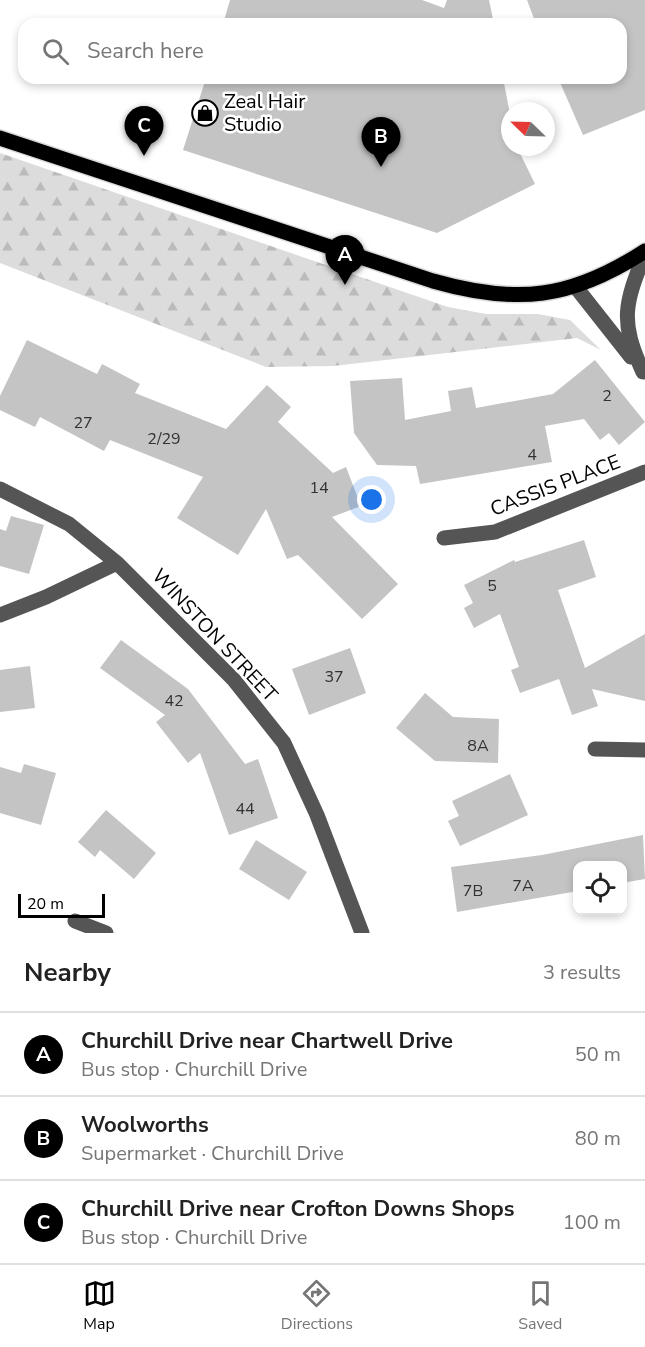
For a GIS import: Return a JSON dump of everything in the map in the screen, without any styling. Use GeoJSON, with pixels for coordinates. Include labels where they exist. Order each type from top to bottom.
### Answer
{"type":"FeatureCollection","features":[{"type":"Feature","properties":{"kind":"main road"},"geometry":{"type":"LineString","coordinates":[[0,138],[466,290],[496,296],[528,296],[575,286],[624,265],[645,252]]}},
{"type":"Feature","properties":{"kind":"street"},"geometry":{"type":"LineString","coordinates":[[644,373],[630,343],[627,318],[629,295],[645,252]]}},
{"type":"Feature","properties":{"kind":"street"},"geometry":{"type":"LineString","coordinates":[[575,286],[644,373]]}},
{"type":"Feature","properties":{"kind":"street","name":"CASSIS PLACE"},"geometry":{"type":"LineString","coordinates":[[444,538],[495,532],[645,472]]}},
{"type":"Feature","properties":{"kind":"street","name":"WINSTON STREET"},"geometry":{"type":"LineString","coordinates":[[0,489],[69,524],[117,563],[234,680],[284,743],[316,815],[362,933]]}},
{"type":"Feature","properties":{"kind":"street"},"geometry":{"type":"LineString","coordinates":[[0,615],[46,597],[117,563]]}},
{"type":"Feature","properties":{"kind":"street"},"geometry":{"type":"LineString","coordinates":[[595,749],[645,750]]}},
{"type":"Feature","properties":{"kind":"street"},"geometry":{"type":"LineString","coordinates":[[75,921],[106,933]]}},
{"type":"Feature","properties":{"kind":"green space"},"geometry":{"type":"Polygon","coordinates":[[[0,153],[448,307],[486,314],[538,314],[570,320],[601,350],[577,338],[333,366],[266,367],[0,263],[0,153]]]}},
{"type":"Feature","properties":{"kind":"building"},"geometry":{"type":"Polygon","coordinates":[[[230,0],[422,0],[444,8],[447,0],[489,0],[493,18],[225,18],[230,0]]]}},
{"type":"Feature","properties":{"kind":"building"},"geometry":{"type":"Polygon","coordinates":[[[527,0],[645,0],[645,110],[583,135],[561,84],[627,84],[627,18],[534,18],[527,0]]]}},
{"type":"Feature","properties":{"kind":"building"},"geometry":{"type":"Polygon","coordinates":[[[204,84],[504,84],[508,102],[501,102],[501,156],[521,156],[535,184],[437,233],[183,150],[204,84]]]}},
{"type":"Feature","properties":{"kind":"building"},"geometry":{"type":"Polygon","coordinates":[[[27,340],[97,374],[102,364],[140,384],[135,393],[226,429],[267,385],[291,407],[278,422],[333,473],[346,467],[361,506],[332,517],[398,584],[362,619],[298,555],[287,559],[266,509],[238,555],[177,518],[203,477],[110,440],[104,451],[40,417],[35,427],[0,410],[0,396],[27,340]]]}},
{"type":"Feature","properties":{"kind":"building"},"geometry":{"type":"Polygon","coordinates":[[[595,360],[645,422],[619,445],[609,433],[600,440],[584,419],[545,426],[552,462],[420,484],[416,466],[377,465],[354,433],[350,381],[402,378],[405,420],[451,411],[448,391],[472,387],[476,408],[553,394],[595,360]]]}},
{"type":"Feature","properties":{"kind":"building"},"geometry":{"type":"Polygon","coordinates":[[[11,516],[44,525],[29,574],[0,566],[0,529],[6,531],[11,516]]]}},
{"type":"Feature","properties":{"kind":"building"},"geometry":{"type":"Polygon","coordinates":[[[584,540],[596,577],[558,590],[585,668],[645,634],[645,701],[592,689],[598,706],[572,715],[559,679],[520,693],[511,670],[519,667],[500,614],[474,628],[464,608],[473,603],[464,585],[514,560],[515,562],[584,540]]]}},
{"type":"Feature","properties":{"kind":"building"},"geometry":{"type":"Polygon","coordinates":[[[121,640],[188,689],[245,764],[258,759],[278,818],[229,835],[200,753],[188,763],[156,722],[165,715],[100,668],[121,640]]]}},
{"type":"Feature","properties":{"kind":"building"},"geometry":{"type":"Polygon","coordinates":[[[350,648],[366,693],[309,715],[292,669],[350,648]]]}},
{"type":"Feature","properties":{"kind":"building"},"geometry":{"type":"Polygon","coordinates":[[[30,666],[35,708],[0,712],[0,670],[30,666]]]}},
{"type":"Feature","properties":{"kind":"building"},"geometry":{"type":"Polygon","coordinates":[[[425,693],[453,717],[499,719],[498,763],[435,761],[396,728],[425,693]]]}},
{"type":"Feature","properties":{"kind":"building"},"geometry":{"type":"Polygon","coordinates":[[[24,764],[56,773],[41,825],[0,813],[0,767],[21,773],[24,764]]]}},
{"type":"Feature","properties":{"kind":"building"},"geometry":{"type":"Polygon","coordinates":[[[510,774],[528,815],[460,846],[448,821],[459,816],[452,801],[510,774]]]}},
{"type":"Feature","properties":{"kind":"building"},"geometry":{"type":"Polygon","coordinates":[[[106,810],[156,853],[134,879],[100,850],[95,857],[78,842],[106,810]]]}},
{"type":"Feature","properties":{"kind":"building"},"geometry":{"type":"Polygon","coordinates":[[[643,835],[645,879],[627,882],[627,861],[573,861],[573,892],[457,912],[451,867],[542,855],[643,835]]]}},
{"type":"Feature","properties":{"kind":"building"},"geometry":{"type":"Polygon","coordinates":[[[256,840],[307,872],[289,900],[239,869],[256,840]]]}},
{"type":"Feature","properties":{"kind":"place","name":"Zeal Hair Studio"},"geometry":{"type":"Point","coordinates":[205,113]}},
{"type":"Feature","properties":{"kind":"place","name":"Churchill Drive near Crofton Downs Shops"},"geometry":{"type":"Point","coordinates":[144,156]}},
{"type":"Feature","properties":{"kind":"place","name":"Woolworths"},"geometry":{"type":"Point","coordinates":[381,167]}},
{"type":"Feature","properties":{"kind":"place","name":"Churchill Drive near Chartwell Drive"},"geometry":{"type":"Point","coordinates":[345,285]}}]}
